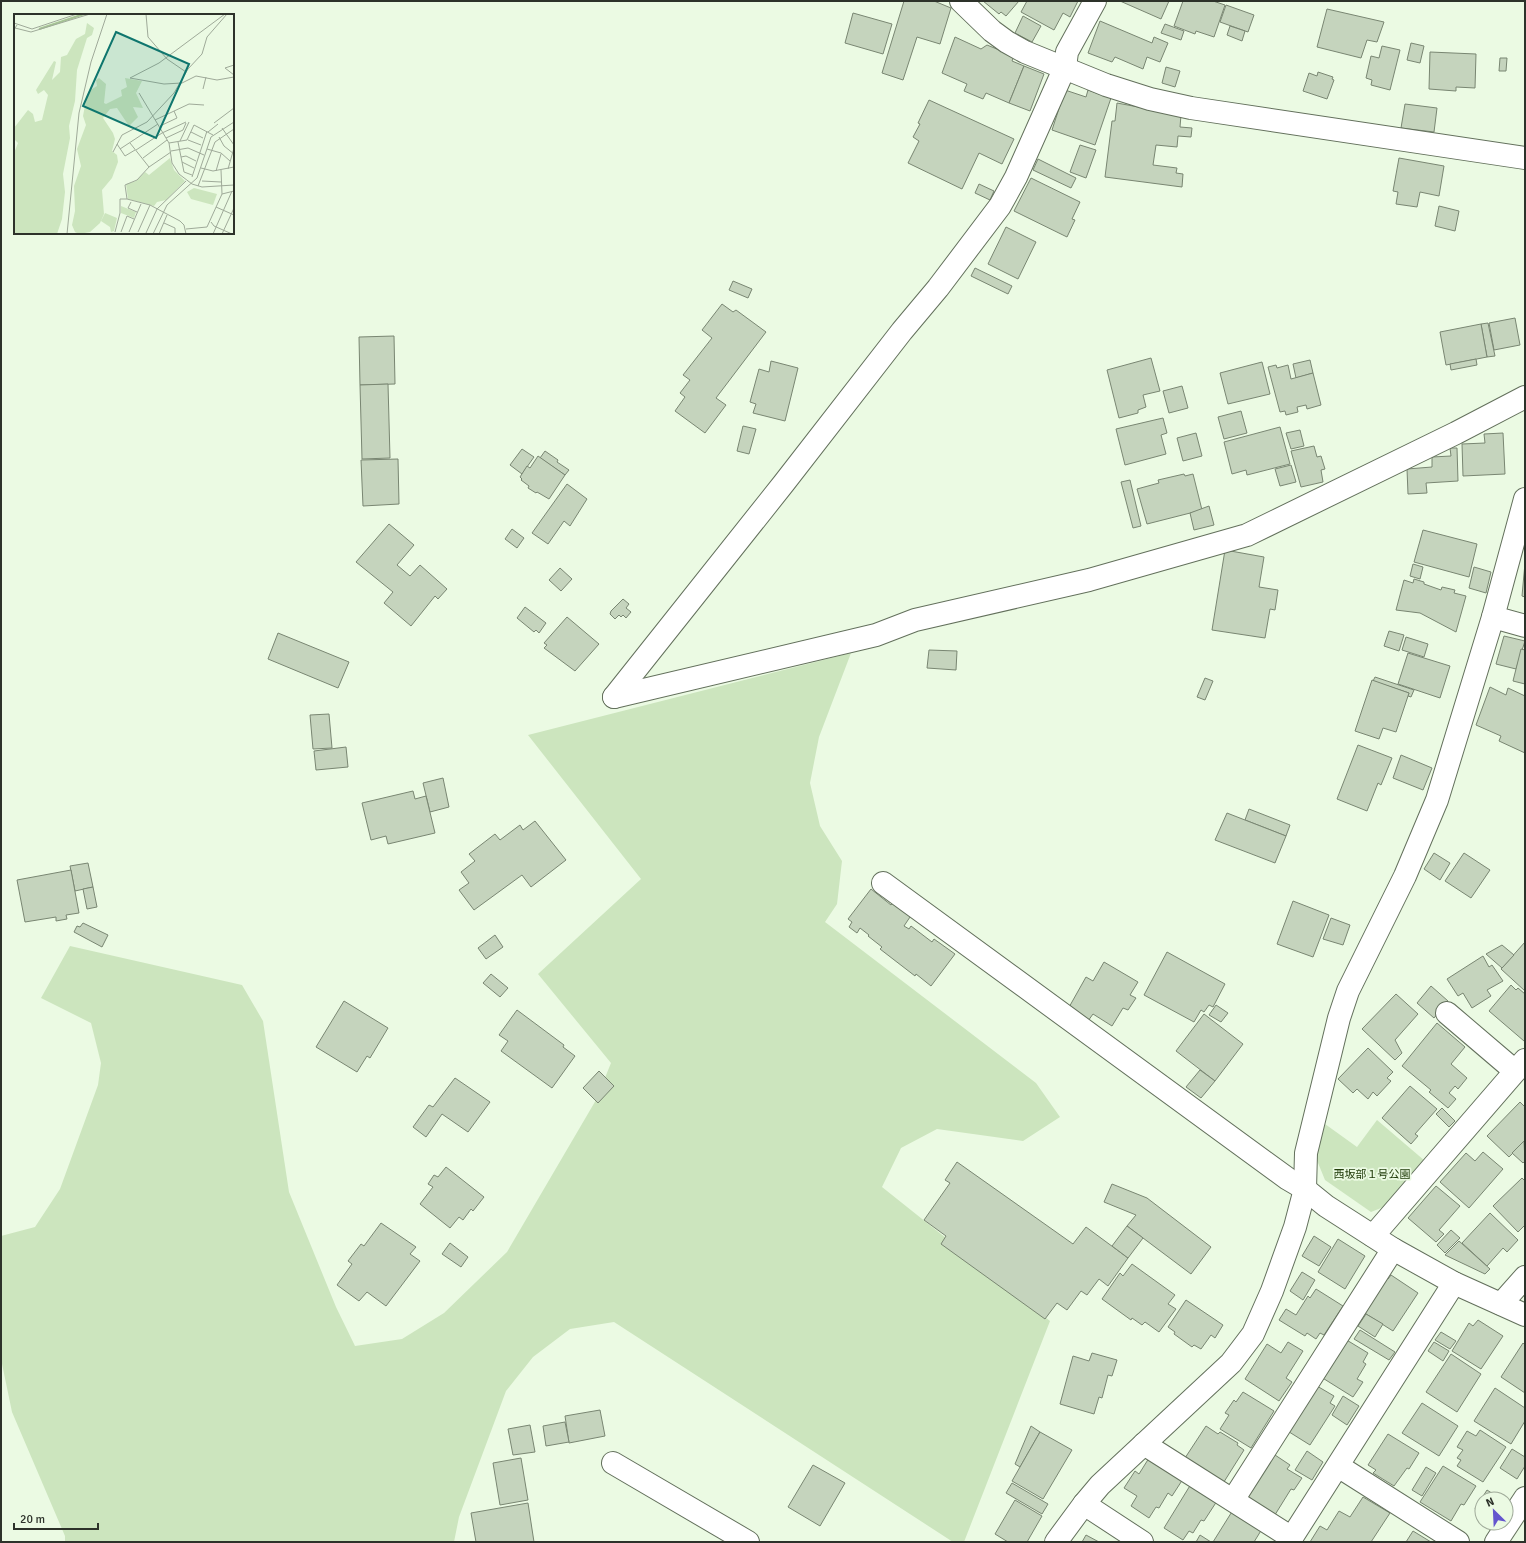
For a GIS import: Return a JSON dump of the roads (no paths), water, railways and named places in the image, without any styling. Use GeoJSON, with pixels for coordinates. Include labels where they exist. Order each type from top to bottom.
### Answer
{"type":"FeatureCollection","features":[{"type":"Feature","properties":{"kind":"street"},"geometry":{"type":"LineString","coordinates":[[961,1],[992,31],[1007,42],[1025,52],[1106,85],[1150,99],[1191,108],[1525,158]]}},
{"type":"Feature","properties":{"kind":"street"},"geometry":{"type":"LineString","coordinates":[[1095,1],[1067,52],[1065,68],[1016,176],[1000,206],[947,277],[902,331],[784,483],[614,697],[876,635],[915,620],[1089,580],[1247,535],[1456,433],[1525,397]]}},
{"type":"Feature","properties":{"kind":"street"},"geometry":{"type":"LineString","coordinates":[[1056,1542],[1100,1485],[1231,1363],[1253,1334],[1272,1291],[1295,1227],[1305,1189],[1306,1153],[1339,1018],[1348,991],[1405,876],[1437,800],[1494,617],[1525,499]]}},
{"type":"Feature","properties":{"kind":"street"},"geometry":{"type":"LineString","coordinates":[[1494,617],[1525,626]]}},
{"type":"Feature","properties":{"kind":"street"},"geometry":{"type":"LineString","coordinates":[[883,883],[1275,1170],[1305,1189],[1326,1206],[1393,1249],[1454,1282],[1525,1314]]}},
{"type":"Feature","properties":{"kind":"street"},"geometry":{"type":"LineString","coordinates":[[1373,1236],[1520,1065],[1447,1013]]}},
{"type":"Feature","properties":{"kind":"street"},"geometry":{"type":"LineString","coordinates":[[1233,1500],[1393,1249]]}},
{"type":"Feature","properties":{"kind":"street"},"geometry":{"type":"LineString","coordinates":[[1500,1304],[1525,1277]]}},
{"type":"Feature","properties":{"kind":"street"},"geometry":{"type":"LineString","coordinates":[[1144,1444],[1233,1500],[1291,1540],[1454,1282]]}},
{"type":"Feature","properties":{"kind":"street"},"geometry":{"type":"LineString","coordinates":[[613,1463],[748,1542]]}},
{"type":"Feature","properties":{"kind":"street"},"geometry":{"type":"LineString","coordinates":[[1338,1466],[1458,1542]]}},
{"type":"Feature","properties":{"kind":"street"},"geometry":{"type":"LineString","coordinates":[[1496,1542],[1525,1498]]}},
{"type":"Feature","properties":{"kind":"street"},"geometry":{"type":"LineString","coordinates":[[1084,1504],[1142,1542]]}},
{"type":"Feature","properties":{"kind":"park label","name":"西坂部１号公園"},"geometry":{"type":"Point","coordinates":[1372,1174]}}]}
